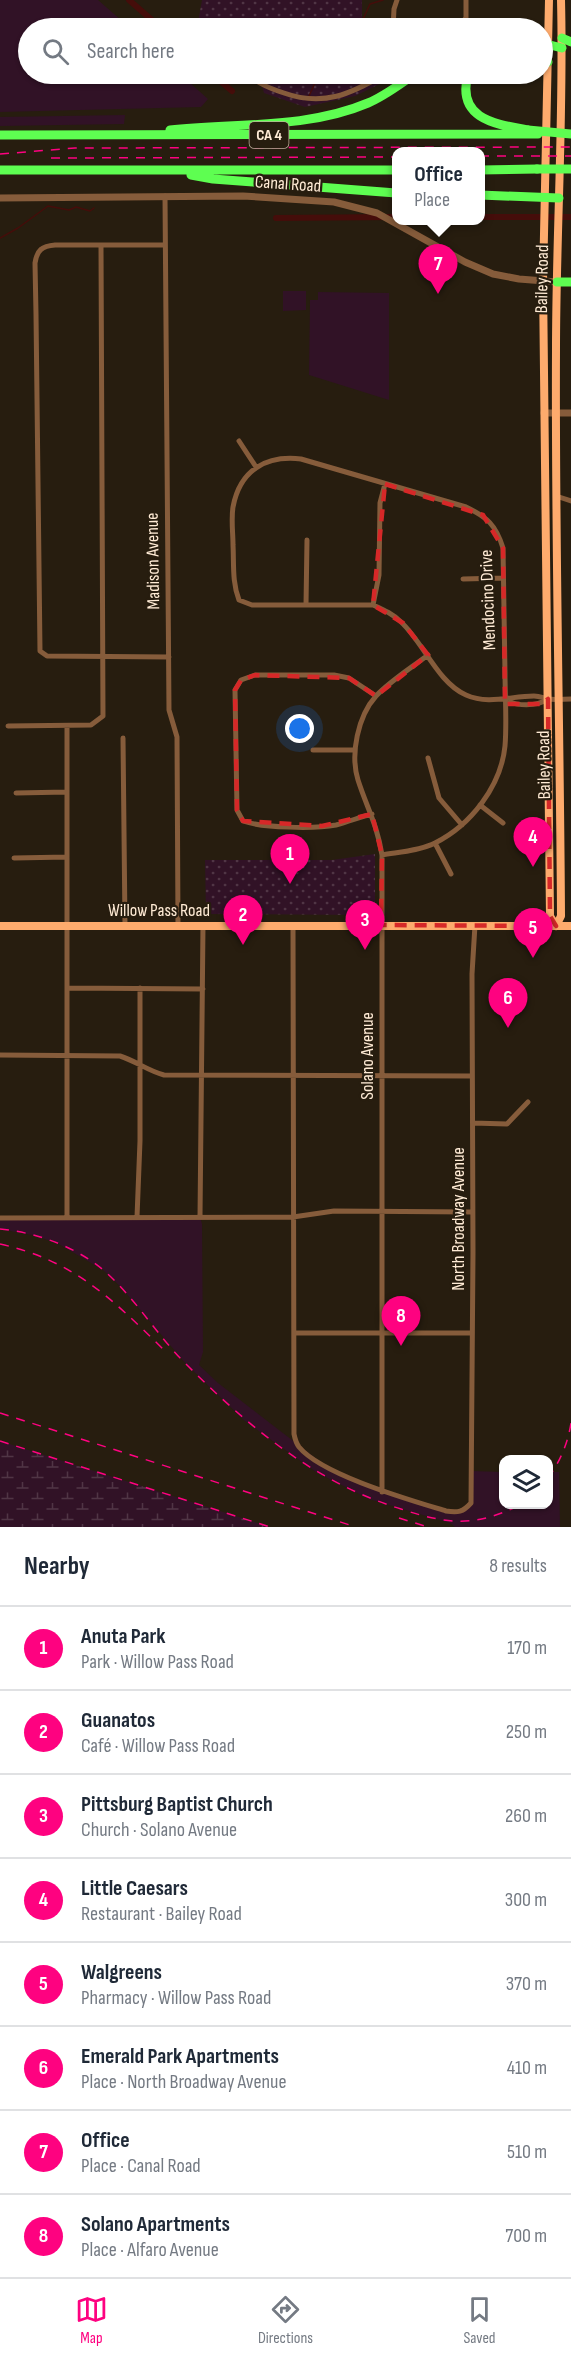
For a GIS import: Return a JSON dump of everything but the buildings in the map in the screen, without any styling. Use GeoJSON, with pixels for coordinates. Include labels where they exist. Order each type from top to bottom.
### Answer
{"type":"FeatureCollection","features":[{"type":"Feature","properties":{"kind":"highway"},"geometry":{"type":"LineString","coordinates":[[117,135],[300,120],[336,114],[361,106],[401,84]]}},
{"type":"Feature","properties":{"kind":"highway"},"geometry":{"type":"LineString","coordinates":[[467,84],[470,105],[481,118],[498,125],[571,134]]}},
{"type":"Feature","properties":{"kind":"highway","name":"CA 4"},"geometry":{"type":"LineString","coordinates":[[0,135],[571,134]]}},
{"type":"Feature","properties":{"kind":"highway"},"geometry":{"type":"LineString","coordinates":[[485,170],[571,169]]}},
{"type":"Feature","properties":{"kind":"highway"},"geometry":{"type":"LineString","coordinates":[[168,170],[213,179],[392,193]]}},
{"type":"Feature","properties":{"kind":"highway","name":"CA 4"},"geometry":{"type":"LineString","coordinates":[[0,171],[392,170]]}},
{"type":"Feature","properties":{"kind":"highway"},"geometry":{"type":"LineString","coordinates":[[485,195],[559,198]]}},
{"type":"Feature","properties":{"kind":"highway"},"geometry":{"type":"LineString","coordinates":[[556,282],[571,282]]}},
{"type":"Feature","properties":{"kind":"main road","name":"Bailey Road"},"geometry":{"type":"LineString","coordinates":[[547,18],[549,0]]}},
{"type":"Feature","properties":{"kind":"main road","name":"Bailey Road"},"geometry":{"type":"LineString","coordinates":[[556,926],[561,916],[556,282],[565,42],[561,0]]}},
{"type":"Feature","properties":{"kind":"main road","name":"Bailey Road"},"geometry":{"type":"LineString","coordinates":[[545,84],[543,281],[550,916],[556,926]]}},
{"type":"Feature","properties":{"kind":"main road","name":"Willow Pass Road"},"geometry":{"type":"LineString","coordinates":[[0,926],[571,926]]}},
{"type":"Feature","properties":{"kind":"street"},"geometry":{"type":"LineString","coordinates":[[394,18],[397,0]]}},
{"type":"Feature","properties":{"kind":"street"},"geometry":{"type":"LineString","coordinates":[[466,0],[466,18]]}},
{"type":"Feature","properties":{"kind":"street"},"geometry":{"type":"LineString","coordinates":[[260,84],[303,100],[334,98],[367,84]]}},
{"type":"Feature","properties":{"kind":"street","name":"Madison Avenue"},"geometry":{"type":"LineString","coordinates":[[165,196],[169,710],[177,737],[178,925]]}},
{"type":"Feature","properties":{"kind":"street","name":"Canal Road"},"geometry":{"type":"LineString","coordinates":[[0,198],[266,196],[352,205],[377,213],[392,221]]}},
{"type":"Feature","properties":{"kind":"street","name":"Canal Road"},"geometry":{"type":"LineString","coordinates":[[399,225],[465,262],[493,274],[556,282]]}},
{"type":"Feature","properties":{"kind":"street"},"geometry":{"type":"LineString","coordinates":[[165,245],[55,245],[38,251],[35,263],[40,651],[47,656],[169,657]]}},
{"type":"Feature","properties":{"kind":"street"},"geometry":{"type":"LineString","coordinates":[[8,726],[91,725],[103,716],[100,246]]}},
{"type":"Feature","properties":{"kind":"street"},"geometry":{"type":"LineString","coordinates":[[544,414],[571,413]]}},
{"type":"Feature","properties":{"kind":"street"},"geometry":{"type":"LineString","coordinates":[[239,441],[256,467],[244,479],[237,492],[233,509],[234,588],[239,600],[252,605],[373,605],[390,613],[403,623],[450,683],[464,694],[481,700],[505,700],[514,704],[541,704],[548,699],[571,699]]}},
{"type":"Feature","properties":{"kind":"street","name":"Mendocino Drive"},"geometry":{"type":"LineString","coordinates":[[256,467],[284,457],[301,459],[466,507],[483,515],[499,536],[503,548],[505,747],[492,790],[462,825],[435,843],[382,855]]}},
{"type":"Feature","properties":{"kind":"street"},"geometry":{"type":"LineString","coordinates":[[373,605],[379,575],[380,503],[385,484]]}},
{"type":"Feature","properties":{"kind":"street"},"geometry":{"type":"LineString","coordinates":[[556,496],[571,501]]}},
{"type":"Feature","properties":{"kind":"street"},"geometry":{"type":"LineString","coordinates":[[306,604],[307,540]]}},
{"type":"Feature","properties":{"kind":"street"},"geometry":{"type":"LineString","coordinates":[[463,579],[503,578]]}},
{"type":"Feature","properties":{"kind":"street","name":"Solano Avenue"},"geometry":{"type":"LineString","coordinates":[[382,1492],[382,855],[378,831],[357,777],[355,750],[362,719],[376,696],[428,655]]}},
{"type":"Feature","properties":{"kind":"street"},"geometry":{"type":"LineString","coordinates":[[372,814],[336,825],[322,826],[254,825],[243,821],[237,810],[235,690],[241,680],[255,675],[334,675],[349,678],[376,696]]}},
{"type":"Feature","properties":{"kind":"street"},"geometry":{"type":"LineString","coordinates":[[67,726],[67,1218]]}},
{"type":"Feature","properties":{"kind":"street"},"geometry":{"type":"LineString","coordinates":[[123,738],[125,925]]}},
{"type":"Feature","properties":{"kind":"street"},"geometry":{"type":"LineString","coordinates":[[313,750],[355,750]]}},
{"type":"Feature","properties":{"kind":"street"},"geometry":{"type":"LineString","coordinates":[[428,758],[440,798],[462,825]]}},
{"type":"Feature","properties":{"kind":"street"},"geometry":{"type":"LineString","coordinates":[[16,793],[67,792]]}},
{"type":"Feature","properties":{"kind":"street"},"geometry":{"type":"LineString","coordinates":[[480,805],[503,823]]}},
{"type":"Feature","properties":{"kind":"street"},"geometry":{"type":"LineString","coordinates":[[435,843],[451,874]]}},
{"type":"Feature","properties":{"kind":"street"},"geometry":{"type":"LineString","coordinates":[[14,858],[67,857]]}},
{"type":"Feature","properties":{"kind":"street"},"geometry":{"type":"LineString","coordinates":[[200,1217],[203,925]]}},
{"type":"Feature","properties":{"kind":"street"},"geometry":{"type":"LineString","coordinates":[[293,925],[294,1434],[297,1444],[304,1453],[327,1467],[382,1492]]}},
{"type":"Feature","properties":{"kind":"street","name":"North Broadway Avenue"},"geometry":{"type":"LineString","coordinates":[[382,1492],[446,1511],[465,1510],[471,1503],[472,974],[475,926]]}},
{"type":"Feature","properties":{"kind":"street"},"geometry":{"type":"LineString","coordinates":[[68,988],[203,989]]}},
{"type":"Feature","properties":{"kind":"street"},"geometry":{"type":"LineString","coordinates":[[137,1217],[140,988]]}},
{"type":"Feature","properties":{"kind":"street"},"geometry":{"type":"LineString","coordinates":[[0,1055],[120,1056],[164,1075],[472,1076]]}},
{"type":"Feature","properties":{"kind":"street"},"geometry":{"type":"LineString","coordinates":[[473,1123],[507,1124],[528,1102]]}},
{"type":"Feature","properties":{"kind":"street"},"geometry":{"type":"LineString","coordinates":[[0,1218],[293,1217],[334,1211],[472,1212]]}},
{"type":"Feature","properties":{"kind":"street"},"geometry":{"type":"LineString","coordinates":[[294,1333],[472,1333]]}},
{"type":"Feature","properties":{"kind":"highlighted area"},"geometry":{"type":"Polygon","coordinates":[[[385,484],[483,515],[503,548],[505,704],[541,704],[548,699],[550,916],[556,926],[381,925],[382,855],[372,814],[322,826],[243,821],[237,810],[235,690],[241,680],[255,675],[349,678],[376,696],[428,655],[403,623],[373,605],[385,484]]]}},
{"type":"Feature","properties":{"kind":"green space"},"geometry":{"type":"Polygon","coordinates":[[[0,0],[98,0],[119,18],[18,18],[18,84],[191,84],[208,99],[201,107],[0,112],[0,0]]]}},
{"type":"Feature","properties":{"kind":"green space"},"geometry":{"type":"Polygon","coordinates":[[[202,0],[362,0],[362,18],[199,18],[202,0]]]}},
{"type":"Feature","properties":{"kind":"green space"},"geometry":{"type":"Polygon","coordinates":[[[258,84],[380,84],[355,96],[305,107],[264,93],[262,86],[258,84]]]}},
{"type":"Feature","properties":{"kind":"green space"},"geometry":{"type":"Polygon","coordinates":[[[125,115],[124,124],[0,126],[0,117],[125,115]]]}},
{"type":"Feature","properties":{"kind":"green space"},"geometry":{"type":"Polygon","coordinates":[[[283,291],[306,291],[306,310],[283,311],[283,291]]]}},
{"type":"Feature","properties":{"kind":"green space"},"geometry":{"type":"Polygon","coordinates":[[[318,292],[389,293],[389,400],[309,375],[310,300],[318,300],[318,292]]]}},
{"type":"Feature","properties":{"kind":"green space"},"geometry":{"type":"Polygon","coordinates":[[[375,854],[375,908],[369,915],[206,914],[205,860],[332,860],[375,854]]]}},
{"type":"Feature","properties":{"kind":"green space"},"geometry":{"type":"Polygon","coordinates":[[[200,1217],[202,1224],[203,1352],[199,1365],[218,1383],[327,1467],[382,1492],[456,1512],[471,1503],[471,1471],[499,1472],[499,1509],[553,1509],[553,1472],[559,1472],[560,1527],[455,1527],[450,1523],[369,1499],[316,1472],[245,1421],[186,1364],[121,1287],[103,1270],[57,1243],[32,1235],[0,1229],[0,1218],[200,1217]]]}},
{"type":"Feature","properties":{"kind":"green space"},"geometry":{"type":"Polygon","coordinates":[[[0,1441],[270,1527],[0,1527],[0,1441]]]}},
{"type":"Feature","properties":{"kind":"waterway"},"geometry":{"type":"LineString","coordinates":[[129,0],[150,18]]}},
{"type":"Feature","properties":{"kind":"waterway"},"geometry":{"type":"LineString","coordinates":[[364,18],[370,4],[383,0]]}},
{"type":"Feature","properties":{"kind":"waterway"},"geometry":{"type":"LineString","coordinates":[[224,84],[232,91]]}},
{"type":"Feature","properties":{"kind":"waterway"},"geometry":{"type":"LineString","coordinates":[[309,96],[314,84]]}},
{"type":"Feature","properties":{"kind":"waterway"},"geometry":{"type":"LineString","coordinates":[[0,238],[48,206],[69,210],[76,207],[90,211],[94,208]]}},
{"type":"Feature","properties":{"kind":"waterway"},"geometry":{"type":"LineString","coordinates":[[276,218],[392,217]]}},
{"type":"Feature","properties":{"kind":"waterway"},"geometry":{"type":"LineString","coordinates":[[485,217],[571,217]]}},
{"type":"Feature","properties":{"kind":"railway"},"geometry":{"type":"LineString","coordinates":[[0,154],[75,148],[392,147]]}},
{"type":"Feature","properties":{"kind":"railway"},"geometry":{"type":"LineString","coordinates":[[485,147],[571,147]]}},
{"type":"Feature","properties":{"kind":"railway"},"geometry":{"type":"LineString","coordinates":[[485,156],[571,156]]}},
{"type":"Feature","properties":{"kind":"railway"},"geometry":{"type":"LineString","coordinates":[[51,158],[392,157]]}},
{"type":"Feature","properties":{"kind":"railway"},"geometry":{"type":"LineString","coordinates":[[0,1229],[31,1234],[62,1245],[102,1269],[124,1290],[178,1356],[211,1389],[260,1432],[313,1469],[370,1498],[448,1521],[476,1520],[511,1509]]}},
{"type":"Feature","properties":{"kind":"railway"},"geometry":{"type":"LineString","coordinates":[[0,1244],[50,1261],[91,1284],[165,1351]]}},
{"type":"Feature","properties":{"kind":"railway"},"geometry":{"type":"LineString","coordinates":[[0,1413],[356,1527]]}},
{"type":"Feature","properties":{"kind":"railway"},"geometry":{"type":"LineString","coordinates":[[553,1470],[563,1452],[571,1423]]}},
{"type":"Feature","properties":{"kind":"railway"},"geometry":{"type":"LineString","coordinates":[[0,1441],[270,1527]]}},
{"type":"Feature","properties":{"kind":"railway"},"geometry":{"type":"LineString","coordinates":[[399,1518],[428,1527]]}},
{"type":"Feature","properties":{"kind":"place","name":"Office"},"geometry":{"type":"Point","coordinates":[438,294]}},
{"type":"Feature","properties":{"kind":"place","name":"Little Caesars"},"geometry":{"type":"Point","coordinates":[533,867]}},
{"type":"Feature","properties":{"kind":"place","name":"Anuta Park"},"geometry":{"type":"Point","coordinates":[290,884]}},
{"type":"Feature","properties":{"kind":"place","name":"Guanatos"},"geometry":{"type":"Point","coordinates":[243,945]}},
{"type":"Feature","properties":{"kind":"place","name":"Pittsburg Baptist Church"},"geometry":{"type":"Point","coordinates":[365,950]}},
{"type":"Feature","properties":{"kind":"place","name":"Walgreens"},"geometry":{"type":"Point","coordinates":[533,958]}},
{"type":"Feature","properties":{"kind":"place","name":"Emerald Park Apartments"},"geometry":{"type":"Point","coordinates":[508,1028]}},
{"type":"Feature","properties":{"kind":"place","name":"Solano Apartments"},"geometry":{"type":"Point","coordinates":[401,1346]}}]}
